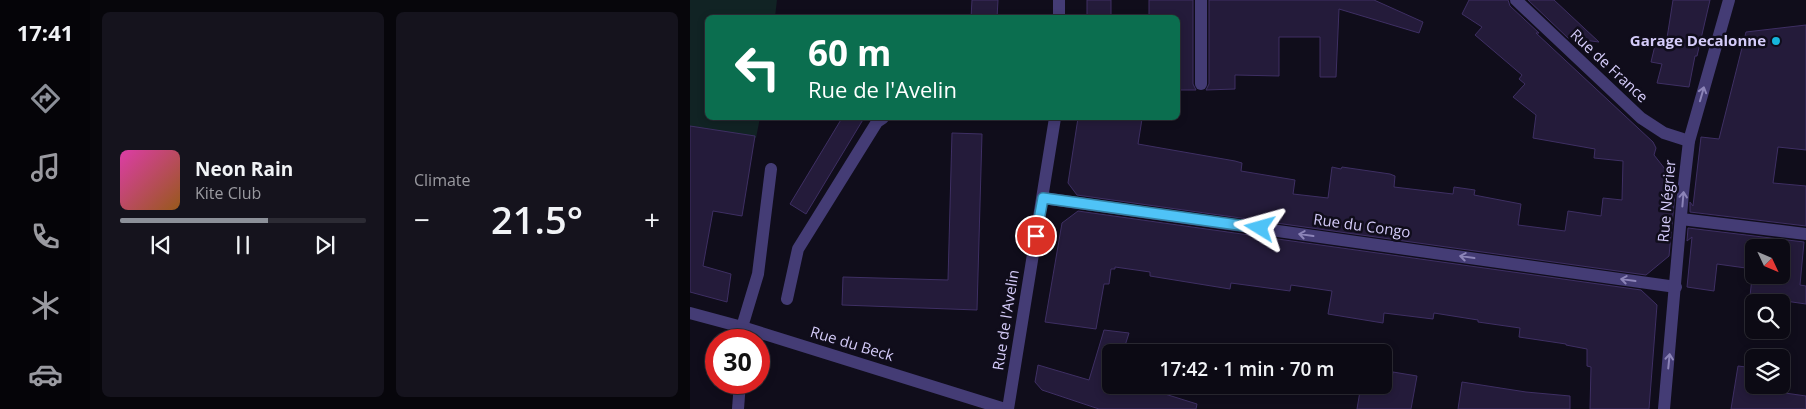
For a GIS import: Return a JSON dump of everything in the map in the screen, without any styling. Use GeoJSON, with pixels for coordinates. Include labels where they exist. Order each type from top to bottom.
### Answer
{"type":"FeatureCollection","features":[{"type":"Feature","properties":{"kind":"street"},"geometry":{"type":"LineString","coordinates":[[1059,0],[1060,15]]}},
{"type":"Feature","properties":{"kind":"street"},"geometry":{"type":"LineString","coordinates":[[1201,0],[1201,84]]}},
{"type":"Feature","properties":{"kind":"street","name":"Rue de France"},"geometry":{"type":"LineString","coordinates":[[1516,0],[1641,118],[1664,133],[1689,141]]}},
{"type":"Feature","properties":{"kind":"street","name":"Rue Négrier"},"geometry":{"type":"LineString","coordinates":[[1664,409],[1689,141],[1729,0]]}},
{"type":"Feature","properties":{"kind":"street"},"geometry":{"type":"LineString","coordinates":[[788,299],[798,248],[880,120]]}},
{"type":"Feature","properties":{"kind":"street","name":"Rue de l'Avelin"},"geometry":{"type":"LineString","coordinates":[[1006,409],[1055,120]]}},
{"type":"Feature","properties":{"kind":"street"},"geometry":{"type":"LineString","coordinates":[[743,329],[758,274],[770,169]]}},
{"type":"Feature","properties":{"kind":"street","name":"Rue du Congo"},"geometry":{"type":"LineString","coordinates":[[1043,198],[1676,287]]}},
{"type":"Feature","properties":{"kind":"street"},"geometry":{"type":"LineString","coordinates":[[1681,219],[1806,234]]}},
{"type":"Feature","properties":{"kind":"street","name":"Rue du Beck"},"geometry":{"type":"LineString","coordinates":[[690,313],[730,329]]}},
{"type":"Feature","properties":{"kind":"street","name":"Rue du Beck"},"geometry":{"type":"LineString","coordinates":[[770,342],[1006,409]]}},
{"type":"Feature","properties":{"kind":"street"},"geometry":{"type":"LineString","coordinates":[[738,409],[739,394]]}},
{"type":"Feature","properties":{"kind":"shaded area"},"geometry":{"type":"Polygon","coordinates":[[[690,0],[777,0],[775,15],[705,15],[705,120],[760,120],[756,138],[690,128],[690,0]]]}},
{"type":"Feature","properties":{"kind":"building"},"geometry":{"type":"Polygon","coordinates":[[[972,0],[998,0],[997,15],[971,15],[972,0]]]}},
{"type":"Feature","properties":{"kind":"building"},"geometry":{"type":"Polygon","coordinates":[[[1087,0],[1111,0],[1111,15],[1087,15],[1087,0]]]}},
{"type":"Feature","properties":{"kind":"building"},"geometry":{"type":"Polygon","coordinates":[[[1149,0],[1193,0],[1193,84],[1196,90],[1180,90],[1180,15],[1149,15],[1149,0]]]}},
{"type":"Feature","properties":{"kind":"building"},"geometry":{"type":"Polygon","coordinates":[[[1209,0],[1374,0],[1423,22],[1419,33],[1339,9],[1336,77],[1320,77],[1320,37],[1279,37],[1279,76],[1235,75],[1235,89],[1206,90],[1209,84],[1209,0]]]}},
{"type":"Feature","properties":{"kind":"building"},"geometry":{"type":"Polygon","coordinates":[[[1469,0],[1508,0],[1510,6],[1539,33],[1536,33],[1653,142],[1656,148],[1654,155],[1676,183],[1669,256],[1646,275],[1077,195],[1068,183],[1078,120],[1142,120],[1138,144],[1235,161],[1242,163],[1241,171],[1295,180],[1293,194],[1328,198],[1332,167],[1341,169],[1342,167],[1390,174],[1395,176],[1394,187],[1453,194],[1454,187],[1475,190],[1474,195],[1521,204],[1518,225],[1565,231],[1568,211],[1601,216],[1603,198],[1622,200],[1623,161],[1594,158],[1595,149],[1533,138],[1536,115],[1513,97],[1525,84],[1519,79],[1522,75],[1475,35],[1482,27],[1462,14],[1469,0]]]}},
{"type":"Feature","properties":{"kind":"building"},"geometry":{"type":"Polygon","coordinates":[[[1528,0],[1554,0],[1599,42],[1568,38],[1528,0]]]}},
{"type":"Feature","properties":{"kind":"building"},"geometry":{"type":"Polygon","coordinates":[[[1673,0],[1710,0],[1689,87],[1657,83],[1662,64],[1651,62],[1657,37],[1667,38],[1673,0]]]}},
{"type":"Feature","properties":{"kind":"building"},"geometry":{"type":"Polygon","coordinates":[[[1806,25],[1806,150],[1778,147],[1773,183],[1806,186],[1806,226],[1690,212],[1690,202],[1693,206],[1701,137],[1719,139],[1746,32],[1806,25]]]}},
{"type":"Feature","properties":{"kind":"building"},"geometry":{"type":"Polygon","coordinates":[[[841,120],[863,120],[806,214],[790,204],[841,120]]]}},
{"type":"Feature","properties":{"kind":"building"},"geometry":{"type":"Polygon","coordinates":[[[690,126],[755,136],[742,216],[713,211],[703,266],[731,274],[727,302],[690,292],[690,126]]]}},
{"type":"Feature","properties":{"kind":"building"},"geometry":{"type":"Polygon","coordinates":[[[952,133],[982,134],[977,310],[842,305],[843,277],[948,280],[952,133]]]}},
{"type":"Feature","properties":{"kind":"building"},"geometry":{"type":"Polygon","coordinates":[[[1078,211],[1641,290],[1657,305],[1649,409],[1590,409],[1591,367],[1587,366],[1587,349],[1519,337],[1520,328],[1434,313],[1433,319],[1384,313],[1383,323],[1328,314],[1332,291],[1291,285],[1290,291],[1231,283],[1230,289],[1150,276],[1150,272],[1115,267],[1115,269],[1111,269],[1109,284],[1104,284],[1096,329],[1045,322],[1062,223],[1078,211]]]}},
{"type":"Feature","properties":{"kind":"building"},"geometry":{"type":"Polygon","coordinates":[[[1688,228],[1779,239],[1745,239],[1745,268],[1717,264],[1714,291],[1687,287],[1692,237],[1687,241],[1688,228]]]}},
{"type":"Feature","properties":{"kind":"building"},"geometry":{"type":"Polygon","coordinates":[[[1790,240],[1804,242],[1800,285],[1806,286],[1806,304],[1790,302],[1790,294],[1750,294],[1751,284],[1790,284],[1790,240]]]}},
{"type":"Feature","properties":{"kind":"building"},"geometry":{"type":"Polygon","coordinates":[[[1104,330],[1129,333],[1126,344],[1102,344],[1102,394],[1165,394],[1197,404],[1196,409],[1099,409],[1042,390],[1035,382],[1038,365],[1089,380],[1104,330]]]}},
{"type":"Feature","properties":{"kind":"building"},"geometry":{"type":"Polygon","coordinates":[[[1738,366],[1745,367],[1745,394],[1790,394],[1806,396],[1806,409],[1731,409],[1738,366]]]}},
{"type":"Feature","properties":{"kind":"building"},"geometry":{"type":"Polygon","coordinates":[[[1393,372],[1417,376],[1411,409],[1357,409],[1360,394],[1392,394],[1393,372]]]}},
{"type":"Feature","properties":{"kind":"building"},"geometry":{"type":"Polygon","coordinates":[[[1462,382],[1526,392],[1570,396],[1570,409],[1458,409],[1462,382]]]}},
{"type":"Feature","properties":{"kind":"place","name":"Garage Decalonne"},"geometry":{"type":"Point","coordinates":[1776,41]}},
{"type":"Feature","properties":{"kind":"route"},"geometry":{"type":"LineString","coordinates":[[1036,236],[1043,198],[1260,228]]}}]}
